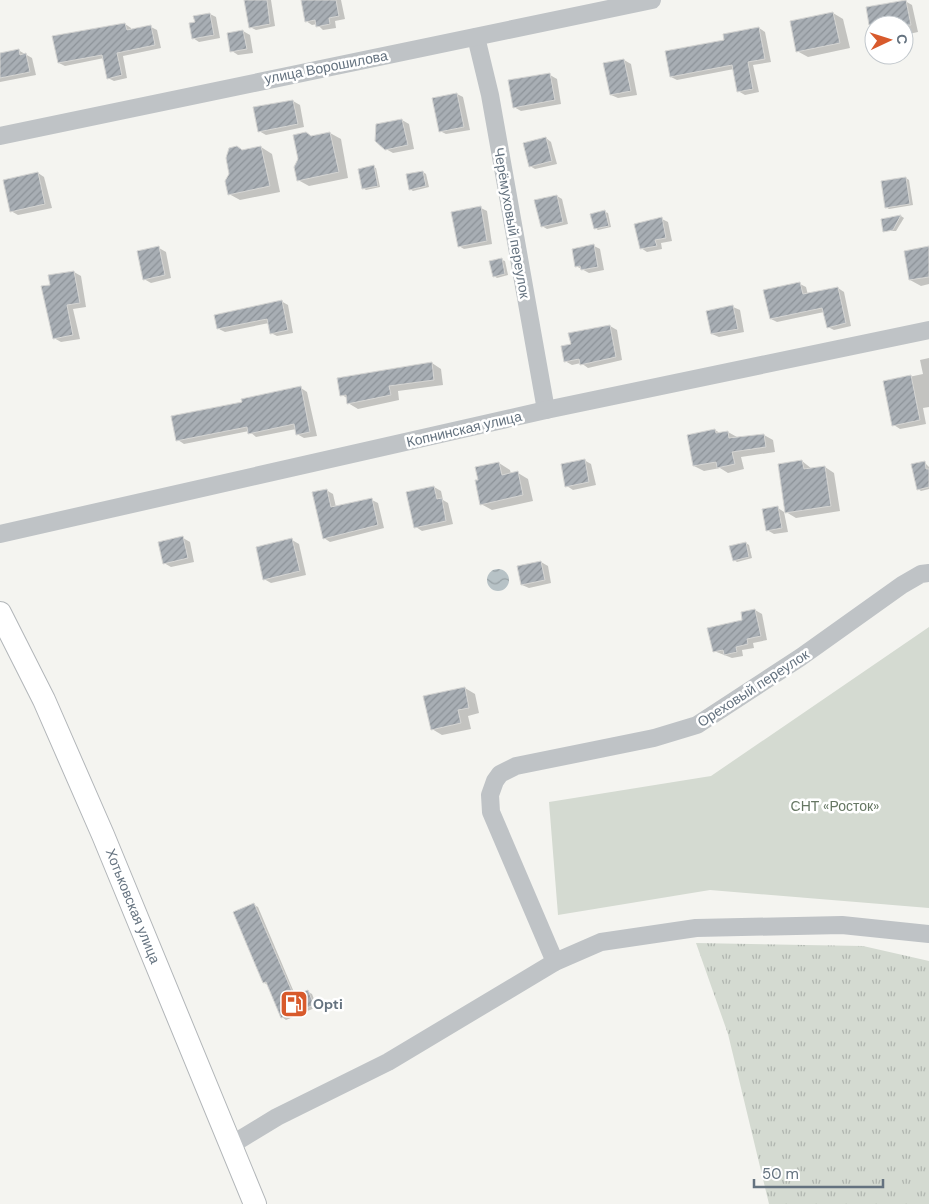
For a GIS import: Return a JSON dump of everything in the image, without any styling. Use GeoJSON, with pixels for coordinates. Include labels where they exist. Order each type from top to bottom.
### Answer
{"type":"FeatureCollection","features":[{"type":"Feature","properties":{"kind":"main road","name":"Хотьковская улица"},"geometry":{"type":"LineString","coordinates":[[0,613],[44,700],[103,835],[256,1204]]}},
{"type":"Feature","properties":{"kind":"street","name":"улица Ворошилова"},"geometry":{"type":"LineString","coordinates":[[0,136],[652,0]]}},
{"type":"Feature","properties":{"kind":"street","name":"Черёмуховый переулок"},"geometry":{"type":"LineString","coordinates":[[476,37],[490,95],[546,410]]}},
{"type":"Feature","properties":{"kind":"street","name":"Копнинская улица"},"geometry":{"type":"LineString","coordinates":[[0,534],[546,410],[929,330]]}},
{"type":"Feature","properties":{"kind":"street","name":"Ореховый переулок"},"geometry":{"type":"LineString","coordinates":[[555,962],[491,812],[490,795],[495,781],[500,774],[516,766],[536,761],[654,738],[697,725],[802,657],[902,585],[922,574],[929,573]]}},
{"type":"Feature","properties":{"kind":"street"},"geometry":{"type":"LineString","coordinates":[[232,1145],[277,1117],[388,1062],[555,962],[601,942],[696,928],[842,925],[929,934]]}},
{"type":"Feature","properties":{"kind":"green space","name":"СНТ «Росток»"},"geometry":{"type":"Polygon","coordinates":[[[929,627],[929,908],[710,890],[558,915],[549,802],[711,776],[929,627]]]}},
{"type":"Feature","properties":{"kind":"green space"},"geometry":{"type":"Polygon","coordinates":[[[696,943],[863,946],[929,961],[929,1204],[769,1204],[728,1034],[696,943]]]}},
{"type":"Feature","properties":{"kind":"water"},"geometry":{"type":"Polygon","coordinates":[[[498,569],[508,576],[509,580],[502,590],[498,591],[488,584],[487,580],[494,570],[498,569]]]}},
{"type":"Feature","properties":{"kind":"building"},"geometry":{"type":"Polygon","coordinates":[[[244,0],[267,0],[270,24],[249,28],[244,0]]]}},
{"type":"Feature","properties":{"kind":"building"},"geometry":{"type":"Polygon","coordinates":[[[301,0],[336,0],[339,16],[329,18],[330,24],[316,27],[315,20],[305,22],[301,0]]]}},
{"type":"Feature","properties":{"kind":"building"},"geometry":{"type":"Polygon","coordinates":[[[906,0],[909,15],[867,15],[866,7],[906,0]]]}},
{"type":"Feature","properties":{"kind":"building"},"geometry":{"type":"Polygon","coordinates":[[[833,12],[840,43],[796,52],[790,21],[833,12]]]}},
{"type":"Feature","properties":{"kind":"building"},"geometry":{"type":"Polygon","coordinates":[[[210,13],[214,35],[192,39],[189,23],[195,22],[193,16],[210,13]]]}},
{"type":"Feature","properties":{"kind":"building"},"geometry":{"type":"Polygon","coordinates":[[[125,23],[127,30],[151,25],[155,45],[117,53],[122,75],[107,79],[102,55],[58,63],[52,36],[125,23]]]}},
{"type":"Feature","properties":{"kind":"building"},"geometry":{"type":"Polygon","coordinates":[[[759,27],[765,59],[748,62],[753,89],[737,92],[732,65],[670,77],[665,51],[724,40],[723,34],[759,27]]]}},
{"type":"Feature","properties":{"kind":"building"},"geometry":{"type":"Polygon","coordinates":[[[243,30],[247,49],[230,52],[227,33],[243,30]]]}},
{"type":"Feature","properties":{"kind":"building"},"geometry":{"type":"Polygon","coordinates":[[[19,49],[20,55],[26,53],[30,72],[0,78],[0,53],[19,49]]]}},
{"type":"Feature","properties":{"kind":"building"},"geometry":{"type":"Polygon","coordinates":[[[624,59],[631,91],[610,95],[603,63],[624,59]]]}},
{"type":"Feature","properties":{"kind":"building"},"geometry":{"type":"Polygon","coordinates":[[[550,73],[555,100],[513,108],[508,80],[550,73]]]}},
{"type":"Feature","properties":{"kind":"building"},"geometry":{"type":"Polygon","coordinates":[[[457,93],[464,127],[439,132],[432,98],[457,93]]]}},
{"type":"Feature","properties":{"kind":"building"},"geometry":{"type":"Polygon","coordinates":[[[293,100],[298,124],[258,132],[253,107],[293,100]]]}},
{"type":"Feature","properties":{"kind":"building"},"geometry":{"type":"Polygon","coordinates":[[[402,119],[408,145],[385,150],[375,141],[376,124],[402,119]]]}},
{"type":"Feature","properties":{"kind":"building"},"geometry":{"type":"Polygon","coordinates":[[[306,132],[311,136],[330,132],[339,172],[297,181],[294,167],[298,159],[293,135],[306,132]]]}},
{"type":"Feature","properties":{"kind":"building"},"geometry":{"type":"Polygon","coordinates":[[[546,137],[552,161],[529,167],[523,143],[546,137]]]}},
{"type":"Feature","properties":{"kind":"building"},"geometry":{"type":"Polygon","coordinates":[[[237,146],[242,150],[261,146],[270,186],[228,195],[225,181],[229,174],[226,158],[229,148],[237,146]]]}},
{"type":"Feature","properties":{"kind":"building"},"geometry":{"type":"Polygon","coordinates":[[[374,165],[378,186],[362,189],[358,169],[374,165]]]}},
{"type":"Feature","properties":{"kind":"building"},"geometry":{"type":"Polygon","coordinates":[[[423,171],[426,186],[409,190],[406,174],[423,171]]]}},
{"type":"Feature","properties":{"kind":"building"},"geometry":{"type":"Polygon","coordinates":[[[38,172],[45,204],[10,212],[3,180],[38,172]]]}},
{"type":"Feature","properties":{"kind":"building"},"geometry":{"type":"Polygon","coordinates":[[[906,177],[910,204],[885,208],[881,181],[906,177]]]}},
{"type":"Feature","properties":{"kind":"building"},"geometry":{"type":"Polygon","coordinates":[[[557,195],[563,222],[541,227],[534,200],[557,195]]]}},
{"type":"Feature","properties":{"kind":"building"},"geometry":{"type":"Polygon","coordinates":[[[481,206],[487,241],[458,247],[451,212],[481,206]]]}},
{"type":"Feature","properties":{"kind":"building"},"geometry":{"type":"Polygon","coordinates":[[[605,210],[609,226],[594,229],[590,214],[605,210]]]}},
{"type":"Feature","properties":{"kind":"building"},"geometry":{"type":"Polygon","coordinates":[[[901,215],[893,230],[883,232],[881,219],[901,215]]]}},
{"type":"Feature","properties":{"kind":"building"},"geometry":{"type":"Polygon","coordinates":[[[662,217],[666,238],[655,240],[657,246],[640,249],[634,224],[662,217]]]}},
{"type":"Feature","properties":{"kind":"building"},"geometry":{"type":"Polygon","coordinates":[[[594,244],[598,267],[581,270],[580,266],[575,267],[572,249],[594,244]]]}},
{"type":"Feature","properties":{"kind":"building"},"geometry":{"type":"Polygon","coordinates":[[[159,246],[165,275],[143,280],[137,251],[159,246]]]}},
{"type":"Feature","properties":{"kind":"building"},"geometry":{"type":"Polygon","coordinates":[[[929,246],[929,277],[909,280],[904,251],[929,246]]]}},
{"type":"Feature","properties":{"kind":"building"},"geometry":{"type":"Polygon","coordinates":[[[502,258],[505,274],[493,277],[489,261],[502,258]]]}},
{"type":"Feature","properties":{"kind":"building"},"geometry":{"type":"Polygon","coordinates":[[[74,271],[80,303],[67,305],[73,335],[53,339],[41,286],[50,285],[48,275],[74,271]]]}},
{"type":"Feature","properties":{"kind":"building"},"geometry":{"type":"Polygon","coordinates":[[[800,282],[803,294],[838,287],[846,323],[827,328],[822,308],[770,319],[763,290],[800,282]]]}},
{"type":"Feature","properties":{"kind":"building"},"geometry":{"type":"Polygon","coordinates":[[[282,300],[288,330],[270,334],[267,319],[217,329],[214,315],[282,300]]]}},
{"type":"Feature","properties":{"kind":"building"},"geometry":{"type":"Polygon","coordinates":[[[733,305],[738,329],[711,334],[706,311],[733,305]]]}},
{"type":"Feature","properties":{"kind":"building"},"geometry":{"type":"Polygon","coordinates":[[[610,325],[616,357],[580,365],[579,359],[564,362],[561,346],[571,344],[568,333],[610,325]]]}},
{"type":"Feature","properties":{"kind":"building"},"geometry":{"type":"Polygon","coordinates":[[[432,362],[434,380],[389,386],[391,395],[347,404],[346,395],[340,396],[337,378],[432,362]]]}},
{"type":"Feature","properties":{"kind":"building"},"geometry":{"type":"Polygon","coordinates":[[[911,375],[920,420],[892,426],[883,381],[911,375]]]}},
{"type":"Feature","properties":{"kind":"building"},"geometry":{"type":"Polygon","coordinates":[[[301,386],[310,432],[296,435],[294,424],[248,434],[247,427],[176,441],[171,416],[242,402],[241,399],[301,386]]]}},
{"type":"Feature","properties":{"kind":"building"},"geometry":{"type":"Polygon","coordinates":[[[715,429],[716,433],[728,431],[729,438],[764,434],[766,447],[732,452],[735,464],[717,468],[716,462],[693,466],[687,435],[715,429]]]}},
{"type":"Feature","properties":{"kind":"building"},"geometry":{"type":"Polygon","coordinates":[[[585,459],[589,482],[565,487],[561,464],[585,459]]]}},
{"type":"Feature","properties":{"kind":"building"},"geometry":{"type":"Polygon","coordinates":[[[802,460],[804,469],[825,466],[831,506],[785,513],[778,464],[802,460]]]}},
{"type":"Feature","properties":{"kind":"building"},"geometry":{"type":"Polygon","coordinates":[[[925,461],[926,469],[929,469],[929,487],[917,490],[911,464],[925,461]]]}},
{"type":"Feature","properties":{"kind":"building"},"geometry":{"type":"Polygon","coordinates":[[[499,462],[502,475],[518,471],[523,495],[480,505],[475,480],[478,480],[475,467],[499,462]]]}},
{"type":"Feature","properties":{"kind":"building"},"geometry":{"type":"Polygon","coordinates":[[[434,486],[437,499],[442,498],[446,521],[414,528],[406,492],[434,486]]]}},
{"type":"Feature","properties":{"kind":"building"},"geometry":{"type":"Polygon","coordinates":[[[327,489],[331,507],[372,498],[378,525],[323,539],[312,492],[327,489]]]}},
{"type":"Feature","properties":{"kind":"building"},"geometry":{"type":"Polygon","coordinates":[[[778,506],[782,528],[766,531],[762,509],[778,506]]]}},
{"type":"Feature","properties":{"kind":"building"},"geometry":{"type":"Polygon","coordinates":[[[183,536],[188,558],[163,564],[158,542],[183,536]]]}},
{"type":"Feature","properties":{"kind":"building"},"geometry":{"type":"Polygon","coordinates":[[[292,538],[300,571],[263,580],[256,547],[292,538]]]}},
{"type":"Feature","properties":{"kind":"building"},"geometry":{"type":"Polygon","coordinates":[[[746,542],[749,557],[733,561],[729,546],[746,542]]]}},
{"type":"Feature","properties":{"kind":"building"},"geometry":{"type":"Polygon","coordinates":[[[541,561],[545,580],[521,585],[517,566],[541,561]]]}},
{"type":"Feature","properties":{"kind":"building"},"geometry":{"type":"Polygon","coordinates":[[[755,609],[761,636],[747,639],[748,644],[736,647],[737,652],[724,655],[723,650],[713,652],[707,628],[742,620],[741,612],[755,609]]]}},
{"type":"Feature","properties":{"kind":"building"},"geometry":{"type":"Polygon","coordinates":[[[465,687],[469,708],[458,710],[461,723],[431,730],[423,696],[465,687]]]}},
{"type":"Feature","properties":{"kind":"building"},"geometry":{"type":"Polygon","coordinates":[[[254,903],[294,996],[308,990],[314,1005],[281,1018],[266,982],[263,983],[233,912],[254,903]]]}},
{"type":"Feature","properties":{"kind":"place","name":"Opti"},"geometry":{"type":"Point","coordinates":[294,1004]}}]}
